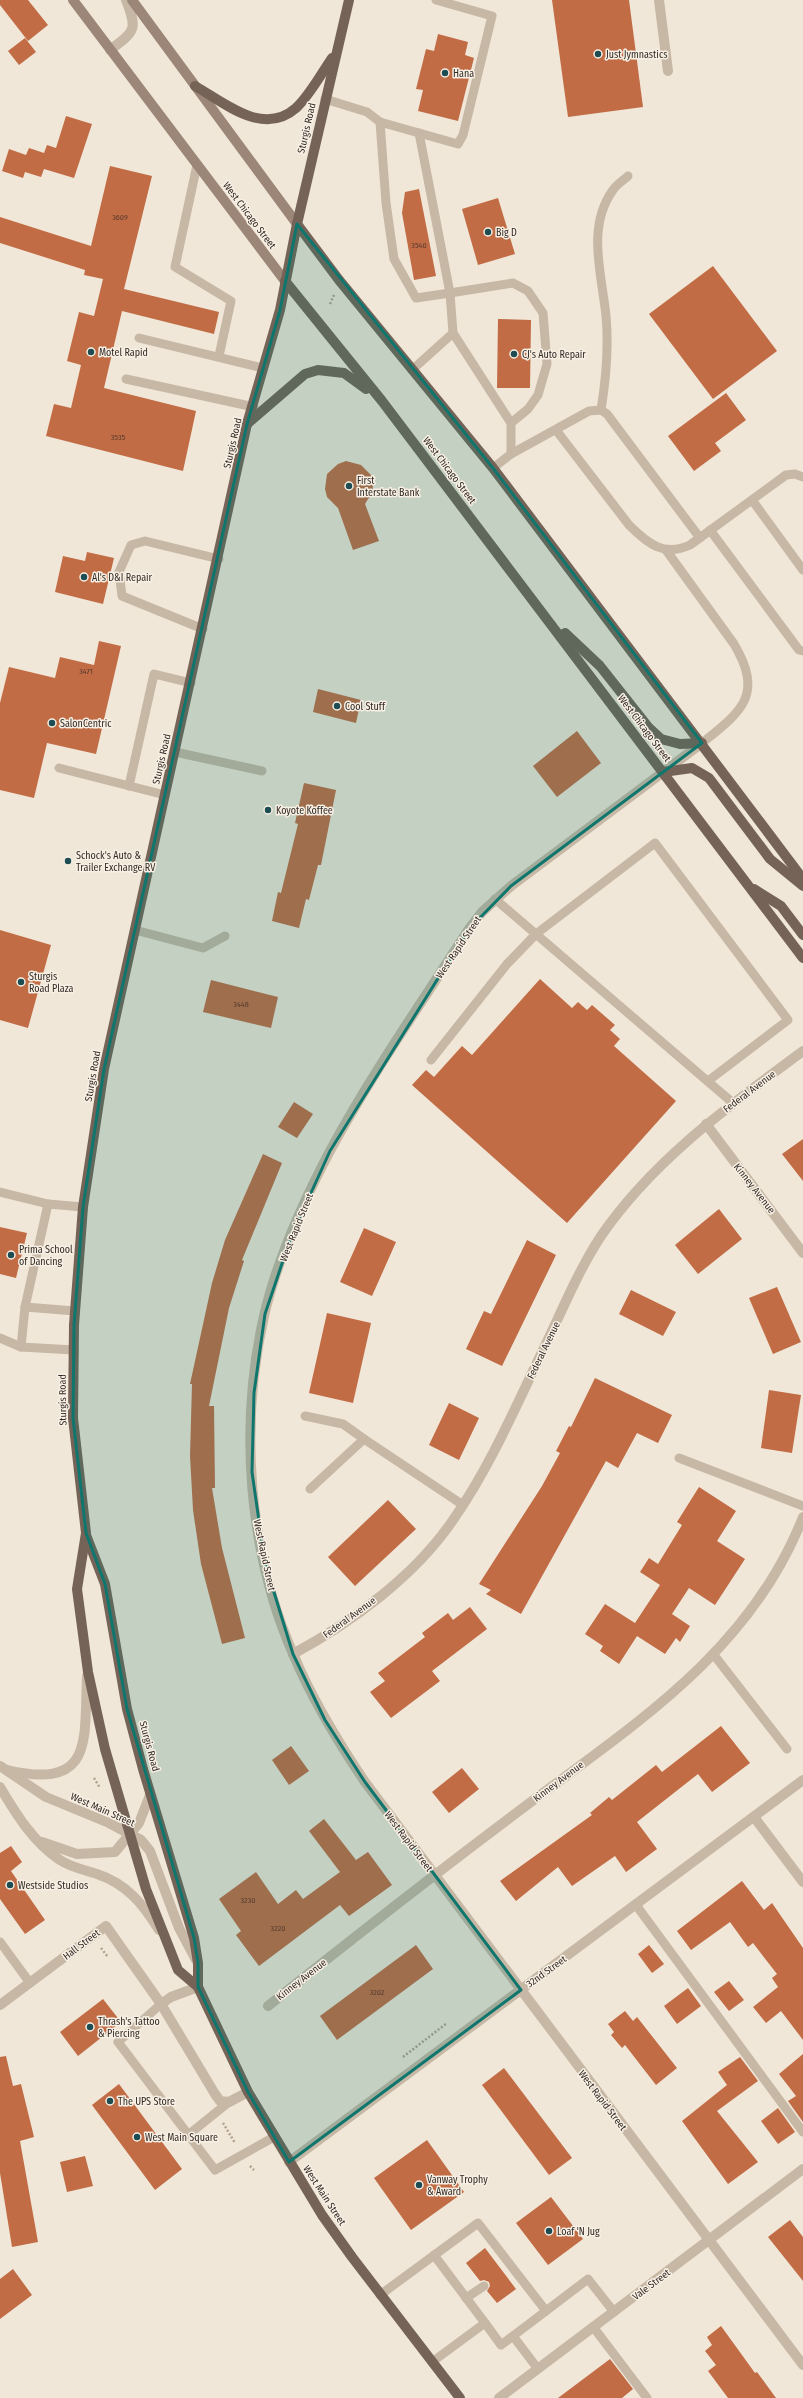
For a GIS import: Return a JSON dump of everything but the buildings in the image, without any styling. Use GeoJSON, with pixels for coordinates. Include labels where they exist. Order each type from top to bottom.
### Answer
{"type":"FeatureCollection","features":[{"type":"Feature","properties":{"kind":"main road","name":"West Chicago Street"},"geometry":{"type":"LineString","coordinates":[[73,0],[285,280],[382,401],[546,616],[803,958]]}},
{"type":"Feature","properties":{"kind":"main road"},"geometry":{"type":"LineString","coordinates":[[132,0],[297,224],[412,370],[492,468],[702,743],[803,879]]}},
{"type":"Feature","properties":{"kind":"main road","name":"Sturgis Road"},"geometry":{"type":"LineString","coordinates":[[198,1963],[186,1909],[150,1794],[127,1709],[105,1584],[86,1533],[73,1418],[75,1311],[84,1207],[104,1069],[219,559],[247,424],[254,407],[263,368],[280,310],[297,224],[335,55],[349,0]]}},
{"type":"Feature","properties":{"kind":"main road"},"geometry":{"type":"LineString","coordinates":[[195,86],[247,116],[273,120],[286,115],[297,107],[335,55]]}},
{"type":"Feature","properties":{"kind":"main road"},"geometry":{"type":"LineString","coordinates":[[247,424],[306,374],[318,370],[331,370],[344,373],[382,401]]}},
{"type":"Feature","properties":{"kind":"main road"},"geometry":{"type":"LineString","coordinates":[[546,616],[600,666],[649,728],[661,739],[680,744],[702,743]]}},
{"type":"Feature","properties":{"kind":"main road"},"geometry":{"type":"LineString","coordinates":[[663,772],[692,768],[709,778],[770,859],[803,886]]}},
{"type":"Feature","properties":{"kind":"main road"},"geometry":{"type":"LineString","coordinates":[[749,886],[781,906],[803,935]]}},
{"type":"Feature","properties":{"kind":"main road","name":"Sturgis Road"},"geometry":{"type":"LineString","coordinates":[[86,1533],[78,1589],[88,1672],[105,1749],[144,1882],[164,1938]]}},
{"type":"Feature","properties":{"kind":"main road","name":"West Main Street"},"geometry":{"type":"LineString","coordinates":[[164,1938],[178,1970],[198,1987],[248,2092],[289,2162],[337,2237],[460,2398]]}},
{"type":"Feature","properties":{"kind":"main road","name":"West Main Street"},"geometry":{"type":"LineString","coordinates":[[198,1963],[198,1987]]}},
{"type":"Feature","properties":{"kind":"street"},"geometry":{"type":"LineString","coordinates":[[110,50],[130,34],[134,20],[126,0]]}},
{"type":"Feature","properties":{"kind":"street"},"geometry":{"type":"LineString","coordinates":[[659,0],[668,70]]}},
{"type":"Feature","properties":{"kind":"street","name":"West Rapid Street"},"geometry":{"type":"LineString","coordinates":[[702,743],[495,899],[469,929],[330,1151],[291,1236],[265,1314],[257,1352],[251,1434],[252,1472],[256,1518],[279,1617],[293,1654],[325,1720],[342,1749],[365,1782],[803,2365]]}},
{"type":"Feature","properties":{"kind":"street","name":"Federal Avenue"},"geometry":{"type":"LineString","coordinates":[[293,1654],[334,1629],[385,1591],[432,1547],[463,1505],[488,1464],[582,1268],[600,1237],[638,1188],[681,1145],[706,1124],[803,1051]]}},
{"type":"Feature","properties":{"kind":"street","name":"Kinney Avenue"},"geometry":{"type":"LineString","coordinates":[[706,1124],[803,1253]]}},
{"type":"Feature","properties":{"kind":"street","name":"Kinney Avenue"},"geometry":{"type":"LineString","coordinates":[[268,2006],[435,1875],[685,1684],[714,1655],[743,1622],[770,1584],[792,1544],[803,1517]]}},
{"type":"Feature","properties":{"kind":"street"},"geometry":{"type":"LineString","coordinates":[[1,1767],[49,1775],[60,1773],[76,1762],[81,1752],[84,1734],[88,1672]]}},
{"type":"Feature","properties":{"kind":"street","name":"West Main Street"},"geometry":{"type":"LineString","coordinates":[[1,1767],[46,1797],[109,1822],[141,1840],[150,1851],[180,1928],[198,1963]]}},
{"type":"Feature","properties":{"kind":"street","name":"32nd Street"},"geometry":{"type":"LineString","coordinates":[[289,2162],[803,1780]]}},
{"type":"Feature","properties":{"kind":"street","name":"West Main Street"},"geometry":{"type":"LineString","coordinates":[[2,1794],[36,1840],[61,1861],[104,1876],[124,1886],[145,1907],[164,1938]]}},
{"type":"Feature","properties":{"kind":"street"},"geometry":{"type":"LineString","coordinates":[[36,1840],[77,1854],[93,1855],[115,1852],[139,1823],[150,1794]]}},
{"type":"Feature","properties":{"kind":"street"},"geometry":{"type":"LineString","coordinates":[[754,1817],[803,1882]]}},
{"type":"Feature","properties":{"kind":"street","name":"Hall Street"},"geometry":{"type":"LineString","coordinates":[[0,2005],[106,1926],[161,2004],[207,2084],[220,2101],[229,2102]]}},
{"type":"Feature","properties":{"kind":"street"},"geometry":{"type":"LineString","coordinates":[[161,2004],[171,1997],[198,1987]]}},
{"type":"Feature","properties":{"kind":"street"},"geometry":{"type":"LineString","coordinates":[[229,2102],[248,2092]]}},
{"type":"Feature","properties":{"kind":"street","name":"Vale Street"},"geometry":{"type":"LineString","coordinates":[[499,2398],[594,2328],[803,2169]]}},
{"type":"Feature","properties":{"kind":"lane"},"geometry":{"type":"LineString","coordinates":[[325,99],[367,112],[380,122],[458,144],[463,135],[492,16],[436,0]]}},
{"type":"Feature","properties":{"kind":"lane"},"geometry":{"type":"LineString","coordinates":[[380,122],[386,203],[394,259],[416,298],[513,283],[528,291],[543,313],[547,364],[538,395],[528,409],[511,423]]}},
{"type":"Feature","properties":{"kind":"lane"},"geometry":{"type":"LineString","coordinates":[[419,133],[450,293],[453,333],[511,423],[511,454]]}},
{"type":"Feature","properties":{"kind":"lane"},"geometry":{"type":"LineString","coordinates":[[197,165],[175,268],[231,301],[219,356]]}},
{"type":"Feature","properties":{"kind":"lane"},"geometry":{"type":"LineString","coordinates":[[601,410],[607,367],[606,316],[598,253],[599,220],[613,190],[628,176]]}},
{"type":"Feature","properties":{"kind":"lane"},"geometry":{"type":"LineString","coordinates":[[412,370],[453,333]]}},
{"type":"Feature","properties":{"kind":"lane"},"geometry":{"type":"LineString","coordinates":[[139,338],[219,356],[263,368]]}},
{"type":"Feature","properties":{"kind":"lane"},"geometry":{"type":"LineString","coordinates":[[126,379],[254,407]]}},
{"type":"Feature","properties":{"kind":"lane"},"geometry":{"type":"LineString","coordinates":[[492,468],[511,454],[589,411],[601,410],[607,414],[700,538]]}},
{"type":"Feature","properties":{"kind":"lane"},"geometry":{"type":"LineString","coordinates":[[556,430],[629,525],[641,538],[666,550],[678,551],[700,538],[786,475],[794,474],[803,477]]}},
{"type":"Feature","properties":{"kind":"lane"},"geometry":{"type":"LineString","coordinates":[[752,500],[803,570]]}},
{"type":"Feature","properties":{"kind":"lane"},"geometry":{"type":"LineString","coordinates":[[710,530],[799,650],[803,651]]}},
{"type":"Feature","properties":{"kind":"lane"},"geometry":{"type":"LineString","coordinates":[[203,629],[122,596],[119,572],[131,545],[145,541],[219,559]]}},
{"type":"Feature","properties":{"kind":"lane"},"geometry":{"type":"LineString","coordinates":[[666,550],[734,644],[743,659],[748,674],[749,688],[739,710],[702,743]]}},
{"type":"Feature","properties":{"kind":"lane"},"geometry":{"type":"LineString","coordinates":[[129,786],[154,674],[191,683]]}},
{"type":"Feature","properties":{"kind":"lane"},"geometry":{"type":"LineString","coordinates":[[175,752],[262,771]]}},
{"type":"Feature","properties":{"kind":"lane"},"geometry":{"type":"LineString","coordinates":[[59,768],[166,795]]}},
{"type":"Feature","properties":{"kind":"lane"},"geometry":{"type":"LineString","coordinates":[[431,1060],[507,964],[536,934],[655,843],[788,1020],[708,1082]]}},
{"type":"Feature","properties":{"kind":"lane"},"geometry":{"type":"LineString","coordinates":[[495,899],[733,1103]]}},
{"type":"Feature","properties":{"kind":"lane"},"geometry":{"type":"LineString","coordinates":[[135,930],[203,948],[225,936]]}},
{"type":"Feature","properties":{"kind":"lane"},"geometry":{"type":"LineString","coordinates":[[0,1192],[48,1204],[84,1207]]}},
{"type":"Feature","properties":{"kind":"lane"},"geometry":{"type":"LineString","coordinates":[[21,1347],[25,1307],[48,1204]]}},
{"type":"Feature","properties":{"kind":"lane"},"geometry":{"type":"LineString","coordinates":[[25,1307],[75,1311]]}},
{"type":"Feature","properties":{"kind":"lane"},"geometry":{"type":"LineString","coordinates":[[0,1338],[21,1347],[74,1350]]}},
{"type":"Feature","properties":{"kind":"lane"},"geometry":{"type":"LineString","coordinates":[[305,1416],[343,1424],[463,1505]]}},
{"type":"Feature","properties":{"kind":"lane"},"geometry":{"type":"LineString","coordinates":[[310,1488],[364,1439]]}},
{"type":"Feature","properties":{"kind":"lane"},"geometry":{"type":"LineString","coordinates":[[679,1458],[803,1506]]}},
{"type":"Feature","properties":{"kind":"lane"},"geometry":{"type":"LineString","coordinates":[[714,1655],[787,1748]]}},
{"type":"Feature","properties":{"kind":"lane"},"geometry":{"type":"LineString","coordinates":[[636,1905],[803,2132]]}},
{"type":"Feature","properties":{"kind":"lane"},"geometry":{"type":"LineString","coordinates":[[0,1942],[30,1983]]}},
{"type":"Feature","properties":{"kind":"lane"},"geometry":{"type":"LineString","coordinates":[[161,2004],[118,2042],[215,2170],[274,2137]]}},
{"type":"Feature","properties":{"kind":"lane"},"geometry":{"type":"LineString","coordinates":[[188,2135],[229,2102]]}},
{"type":"Feature","properties":{"kind":"lane"},"geometry":{"type":"LineString","coordinates":[[380,2294],[478,2223],[546,2312]]}},
{"type":"Feature","properties":{"kind":"lane"},"geometry":{"type":"LineString","coordinates":[[434,2255],[501,2345],[588,2279],[614,2312]]}},
{"type":"Feature","properties":{"kind":"lane"},"geometry":{"type":"LineString","coordinates":[[502,2271],[510,2265]]}},
{"type":"Feature","properties":{"kind":"lane"},"geometry":{"type":"LineString","coordinates":[[466,2298],[484,2286]]}},
{"type":"Feature","properties":{"kind":"lane"},"geometry":{"type":"LineString","coordinates":[[432,2362],[485,2323]]}},
{"type":"Feature","properties":{"kind":"lane"},"geometry":{"type":"LineString","coordinates":[[594,2328],[647,2398]]}},
{"type":"Feature","properties":{"kind":"lane"},"geometry":{"type":"LineString","coordinates":[[513,2336],[538,2369]]}},
{"type":"Feature","properties":{"kind":"path"},"geometry":{"type":"LineString","coordinates":[[399,2060],[447,2023]]}},
{"type":"Feature","properties":{"kind":"highlighted area"},"geometry":{"type":"Polygon","coordinates":[[[297,224],[493,468],[702,743],[511,886],[469,929],[330,1151],[291,1237],[265,1314],[254,1393],[252,1472],[265,1563],[293,1654],[325,1720],[365,1782],[521,1990],[289,2162],[248,2092],[198,1987],[198,1963],[194,1938],[127,1709],[105,1584],[86,1533],[73,1418],[74,1325],[83,1207],[104,1069],[247,424],[280,310],[297,224]]]}},
{"type":"Feature","properties":{"kind":"place","name":"Just Jymnastics"},"geometry":{"type":"Point","coordinates":[598,54]}},
{"type":"Feature","properties":{"kind":"place","name":"Hana"},"geometry":{"type":"Point","coordinates":[445,73]}},
{"type":"Feature","properties":{"kind":"place","name":"Big D"},"geometry":{"type":"Point","coordinates":[488,232]}},
{"type":"Feature","properties":{"kind":"place","name":"Motel Rapid"},"geometry":{"type":"Point","coordinates":[91,352]}},
{"type":"Feature","properties":{"kind":"place","name":"CJ's Auto Repair"},"geometry":{"type":"Point","coordinates":[514,354]}},
{"type":"Feature","properties":{"kind":"place","name":"First Interstate Bank"},"geometry":{"type":"Point","coordinates":[349,486]}},
{"type":"Feature","properties":{"kind":"place","name":"Al's D&I Repair"},"geometry":{"type":"Point","coordinates":[84,577]}},
{"type":"Feature","properties":{"kind":"place","name":"Cool Stuff"},"geometry":{"type":"Point","coordinates":[337,706]}},
{"type":"Feature","properties":{"kind":"place","name":"SalonCentric"},"geometry":{"type":"Point","coordinates":[52,723]}},
{"type":"Feature","properties":{"kind":"place","name":"Koyote Koffee"},"geometry":{"type":"Point","coordinates":[268,810]}},
{"type":"Feature","properties":{"kind":"place","name":"Schock's Auto & Trailer Exchange RV"},"geometry":{"type":"Point","coordinates":[68,861]}},
{"type":"Feature","properties":{"kind":"place","name":"Sturgis Road Plaza"},"geometry":{"type":"Point","coordinates":[21,982]}},
{"type":"Feature","properties":{"kind":"place","name":"Prima School of Dancing"},"geometry":{"type":"Point","coordinates":[11,1255]}},
{"type":"Feature","properties":{"kind":"place","name":"Westside Studios"},"geometry":{"type":"Point","coordinates":[10,1885]}},
{"type":"Feature","properties":{"kind":"place","name":"Thrash's Tattoo & Piercing"},"geometry":{"type":"Point","coordinates":[90,2027]}},
{"type":"Feature","properties":{"kind":"place","name":"The UPS Store"},"geometry":{"type":"Point","coordinates":[110,2101]}},
{"type":"Feature","properties":{"kind":"place","name":"West Main Square"},"geometry":{"type":"Point","coordinates":[137,2137]}},
{"type":"Feature","properties":{"kind":"place","name":"Vanway Trophy & Award"},"geometry":{"type":"Point","coordinates":[419,2185]}},
{"type":"Feature","properties":{"kind":"place","name":"Loaf 'N Jug"},"geometry":{"type":"Point","coordinates":[549,2231]}}]}
